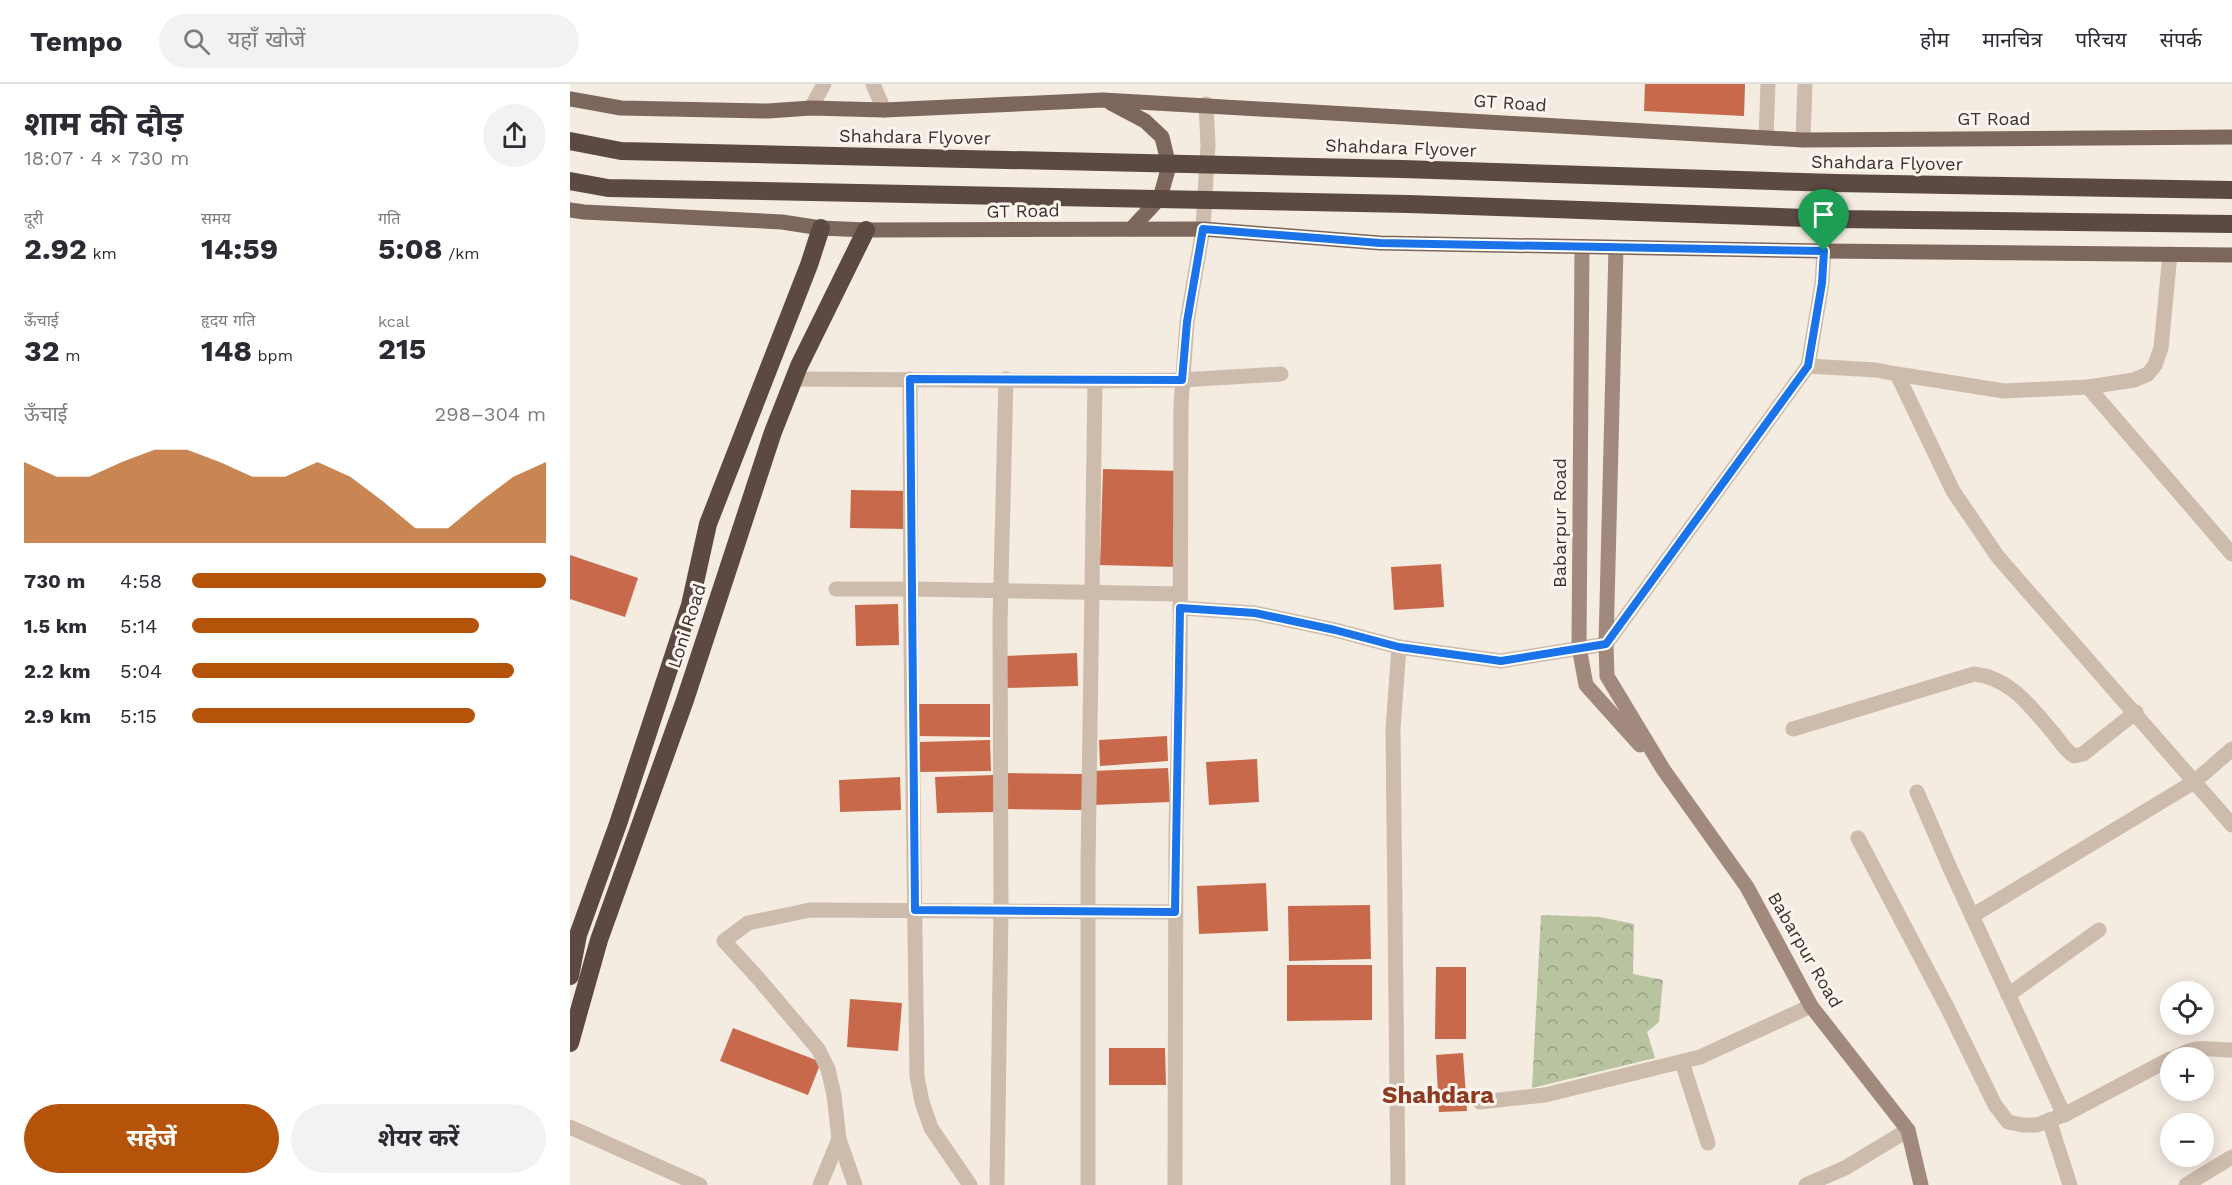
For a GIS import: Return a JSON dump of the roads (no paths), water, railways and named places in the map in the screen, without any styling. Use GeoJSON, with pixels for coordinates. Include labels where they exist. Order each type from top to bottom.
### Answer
{"type":"FeatureCollection","features":[{"type":"Feature","properties":{"kind":"highway","name":"Shahdara Flyover"},"geometry":{"type":"LineString","coordinates":[[570,141],[621,151],[1402,169],[1835,183],[2232,190]]}},
{"type":"Feature","properties":{"kind":"highway"},"geometry":{"type":"LineString","coordinates":[[570,181],[608,188],[1409,204],[1836,219],[2232,224]]}},
{"type":"Feature","properties":{"kind":"highway","name":"Loni Road"},"geometry":{"type":"LineString","coordinates":[[570,975],[578,935],[690,605],[708,524],[809,265],[821,228]]}},
{"type":"Feature","properties":{"kind":"highway","name":"Loni Road"},"geometry":{"type":"LineString","coordinates":[[570,1043],[598,940],[685,700],[773,432],[794,379],[866,230]]}},
{"type":"Feature","properties":{"kind":"main road","name":"GT Road"},"geometry":{"type":"LineString","coordinates":[[570,99],[621,108],[768,111],[811,108],[884,110],[1103,100],[1206,104],[1803,140],[2232,137]]}},
{"type":"Feature","properties":{"kind":"main road"},"geometry":{"type":"LineString","coordinates":[[1103,100],[1145,121],[1162,136],[1169,166],[1160,198],[1131,229]]}},
{"type":"Feature","properties":{"kind":"main road","name":"GT Road"},"geometry":{"type":"LineString","coordinates":[[570,210],[782,222],[821,228],[866,230],[1203,229],[1380,243],[2232,255]]}},
{"type":"Feature","properties":{"kind":"street"},"geometry":{"type":"LineString","coordinates":[[811,108],[824,84]]}},
{"type":"Feature","properties":{"kind":"street"},"geometry":{"type":"LineString","coordinates":[[873,84],[884,110]]}},
{"type":"Feature","properties":{"kind":"street"},"geometry":{"type":"LineString","coordinates":[[1766,138],[1768,84]]}},
{"type":"Feature","properties":{"kind":"street"},"geometry":{"type":"LineString","coordinates":[[1803,140],[1805,84]]}},
{"type":"Feature","properties":{"kind":"street"},"geometry":{"type":"LineString","coordinates":[[1175,1185],[1175,912],[1182,380],[1187,322],[1203,229],[1208,145],[1206,104]]}},
{"type":"Feature","properties":{"kind":"street","name":"Babarpur Road"},"geometry":{"type":"LineString","coordinates":[[1582,247],[1579,647],[1586,685],[1662,769]]}},
{"type":"Feature","properties":{"kind":"street","name":"Babarpur Road"},"geometry":{"type":"LineString","coordinates":[[1616,248],[1607,676],[1662,769],[1747,888],[1811,1006],[1908,1130],[1921,1185]]}},
{"type":"Feature","properties":{"kind":"street"},"geometry":{"type":"LineString","coordinates":[[836,589],[1092,592],[1180,601],[1255,613],[1335,630],[1399,647],[1501,661],[1606,644],[1808,366],[1822,283],[1824,251]]}},
{"type":"Feature","properties":{"kind":"street"},"geometry":{"type":"LineString","coordinates":[[1808,366],[1876,370],[2004,390],[2088,387],[2134,380],[2148,374],[2156,365],[2162,348],[2170,254]]}},
{"type":"Feature","properties":{"kind":"street"},"geometry":{"type":"LineString","coordinates":[[794,379],[1095,381],[1182,380],[1281,374]]}},
{"type":"Feature","properties":{"kind":"street"},"geometry":{"type":"LineString","coordinates":[[1897,374],[1953,491],[1998,557],[2136,712],[2232,825]]}},
{"type":"Feature","properties":{"kind":"street"},"geometry":{"type":"LineString","coordinates":[[910,379],[917,1076],[922,1102],[931,1128],[970,1185]]}},
{"type":"Feature","properties":{"kind":"street"},"geometry":{"type":"LineString","coordinates":[[996,1185],[1006,379]]}},
{"type":"Feature","properties":{"kind":"street"},"geometry":{"type":"LineString","coordinates":[[1088,1185],[1088,911],[1095,381]]}},
{"type":"Feature","properties":{"kind":"street"},"geometry":{"type":"LineString","coordinates":[[2088,387],[2232,554]]}},
{"type":"Feature","properties":{"kind":"street"},"geometry":{"type":"LineString","coordinates":[[1398,1185],[1393,729],[1399,647]]}},
{"type":"Feature","properties":{"kind":"street"},"geometry":{"type":"LineString","coordinates":[[1793,729],[1974,674],[1989,675],[2007,684],[2022,697],[2074,756],[2083,754],[2136,712]]}},
{"type":"Feature","properties":{"kind":"street"},"geometry":{"type":"LineString","coordinates":[[1972,916],[2194,782],[2232,749]]}},
{"type":"Feature","properties":{"kind":"street"},"geometry":{"type":"LineString","coordinates":[[1917,792],[2064,1115]]}},
{"type":"Feature","properties":{"kind":"street"},"geometry":{"type":"LineString","coordinates":[[1858,837],[2000,1114],[2008,1122],[2037,1125],[2064,1115],[2160,1064]]}},
{"type":"Feature","properties":{"kind":"street"},"geometry":{"type":"LineString","coordinates":[[855,1185],[839,1139],[834,1095],[828,1069],[818,1049],[724,942],[748,923],[810,910],[1175,912]]}},
{"type":"Feature","properties":{"kind":"street"},"geometry":{"type":"LineString","coordinates":[[2008,995],[2099,930]]}},
{"type":"Feature","properties":{"kind":"street"},"geometry":{"type":"LineString","coordinates":[[1480,1102],[1545,1095],[1700,1057],[1811,1006]]}},
{"type":"Feature","properties":{"kind":"street"},"geometry":{"type":"LineString","coordinates":[[2214,1048],[2232,1050]]}},
{"type":"Feature","properties":{"kind":"street"},"geometry":{"type":"LineString","coordinates":[[1682,1062],[1708,1143]]}},
{"type":"Feature","properties":{"kind":"street"},"geometry":{"type":"LineString","coordinates":[[2049,1120],[2070,1185]]}},
{"type":"Feature","properties":{"kind":"street"},"geometry":{"type":"LineString","coordinates":[[570,1127],[700,1185]]}},
{"type":"Feature","properties":{"kind":"street"},"geometry":{"type":"LineString","coordinates":[[1806,1185],[1845,1168],[1908,1130]]}},
{"type":"Feature","properties":{"kind":"street"},"geometry":{"type":"LineString","coordinates":[[820,1185],[839,1139]]}},
{"type":"Feature","properties":{"kind":"street"},"geometry":{"type":"LineString","coordinates":[[2186,1185],[2211,1178],[2232,1157]]}},
{"type":"Feature","properties":{"kind":"district","name":"Shahdara"},"geometry":{"type":"Point","coordinates":[1438,1095]}}]}
